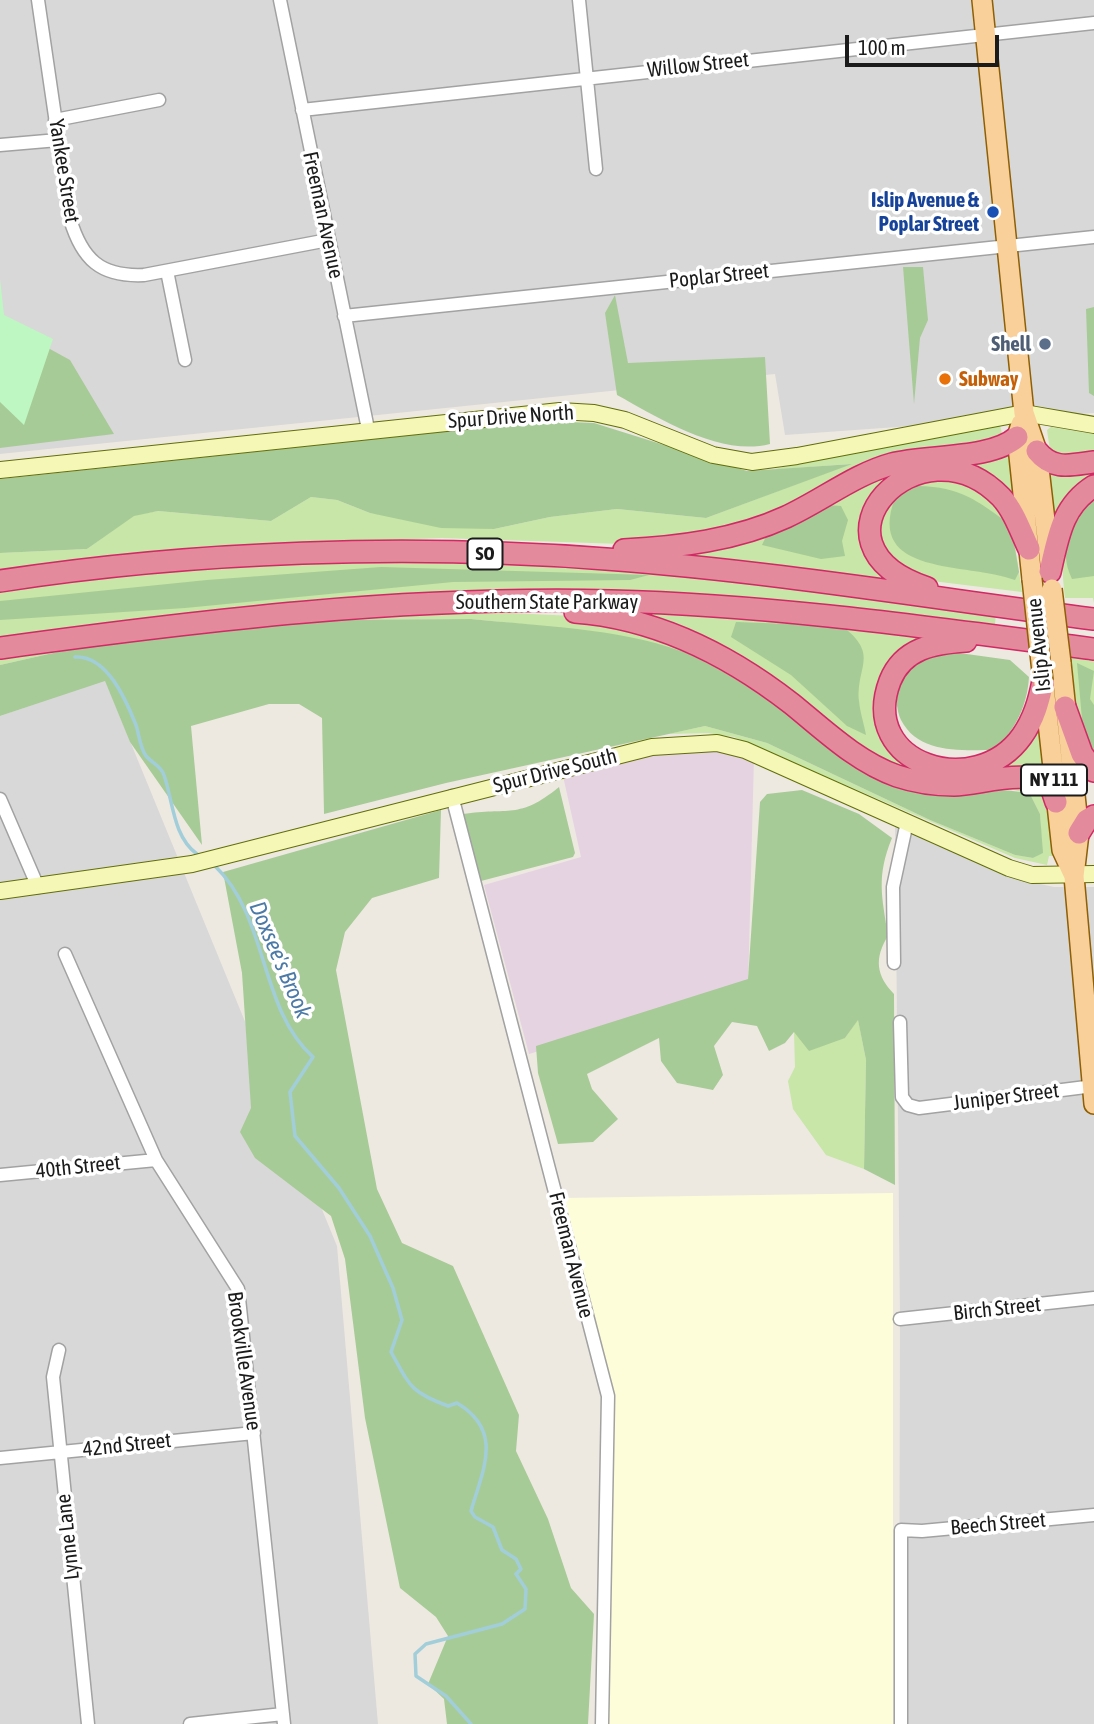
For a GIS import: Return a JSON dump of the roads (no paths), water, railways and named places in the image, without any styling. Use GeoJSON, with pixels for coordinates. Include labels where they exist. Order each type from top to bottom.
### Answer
{"type":"FeatureCollection","features":[{"type":"Feature","properties":{"kind":"highway"},"geometry":{"type":"LineString","coordinates":[[517,554],[649,549],[699,543],[743,533],[785,517],[889,465],[995,450],[1017,437]]}},
{"type":"Feature","properties":{"kind":"highway"},"geometry":{"type":"LineString","coordinates":[[1037,451],[1046,462],[1057,466],[1094,462]]}},
{"type":"Feature","properties":{"kind":"highway"},"geometry":{"type":"LineString","coordinates":[[968,602],[906,581],[889,571],[878,558],[871,542],[871,523],[876,505],[886,490],[901,478],[922,473],[943,471],[966,475],[986,485],[1002,499],[1029,550]]}},
{"type":"Feature","properties":{"kind":"highway"},"geometry":{"type":"LineString","coordinates":[[1045,580],[1060,526],[1069,509],[1094,486]]}},
{"type":"Feature","properties":{"kind":"highway","name":"Southern State Parkway"},"geometry":{"type":"LineString","coordinates":[[0,581],[222,559],[314,554],[517,554],[680,565],[1066,616],[1094,617]]}},
{"type":"Feature","properties":{"kind":"highway","name":"Southern State Parkway"},"geometry":{"type":"LineString","coordinates":[[0,648],[248,616],[437,602],[610,601],[702,604],[904,622],[1094,649]]}},
{"type":"Feature","properties":{"kind":"highway"},"geometry":{"type":"LineString","coordinates":[[437,602],[582,612],[663,630],[738,666],[842,744],[895,775],[922,783],[953,785],[1034,777],[1051,787],[1056,802]]}},
{"type":"Feature","properties":{"kind":"highway"},"geometry":{"type":"LineString","coordinates":[[1020,639],[939,642],[920,648],[894,673],[885,709],[888,728],[899,746],[914,759],[934,768],[973,769],[992,762],[1021,738],[1031,722],[1043,681]]}},
{"type":"Feature","properties":{"kind":"highway"},"geometry":{"type":"LineString","coordinates":[[1065,707],[1082,754],[1094,771]]}},
{"type":"Feature","properties":{"kind":"highway"},"geometry":{"type":"LineString","coordinates":[[1079,833],[1087,820],[1094,816]]}},
{"type":"Feature","properties":{"kind":"main road","name":"Islip Avenue"},"geometry":{"type":"LineString","coordinates":[[982,0],[1024,413],[1037,451],[1045,580],[1043,681],[1062,850],[1074,876]]}},
{"type":"Feature","properties":{"kind":"main road","name":"Islip Avenue"},"geometry":{"type":"LineString","coordinates":[[1024,413],[1017,437],[1029,550],[1045,580],[1060,663],[1079,833],[1074,876],[1093,1093]]}},
{"type":"Feature","properties":{"kind":"street","name":"Yankee Street"},"geometry":{"type":"LineString","coordinates":[[38,0],[70,219],[83,252],[108,270],[127,276],[167,271],[328,240]]}},
{"type":"Feature","properties":{"kind":"street","name":"Freeman Avenue"},"geometry":{"type":"LineString","coordinates":[[280,0],[368,429]]}},
{"type":"Feature","properties":{"kind":"street"},"geometry":{"type":"LineString","coordinates":[[579,0],[596,170]]}},
{"type":"Feature","properties":{"kind":"street","name":"Willow Street"},"geometry":{"type":"LineString","coordinates":[[302,110],[1094,23]]}},
{"type":"Feature","properties":{"kind":"street"},"geometry":{"type":"LineString","coordinates":[[55,120],[159,100]]}},
{"type":"Feature","properties":{"kind":"street"},"geometry":{"type":"LineString","coordinates":[[0,145],[58,140]]}},
{"type":"Feature","properties":{"kind":"street","name":"Poplar Street"},"geometry":{"type":"LineString","coordinates":[[344,316],[1094,237]]}},
{"type":"Feature","properties":{"kind":"street"},"geometry":{"type":"LineString","coordinates":[[167,271],[185,360]]}},
{"type":"Feature","properties":{"kind":"street","name":"Spur Drive North"},"geometry":{"type":"LineString","coordinates":[[0,470],[368,429],[581,411],[625,420],[713,455],[751,461],[797,456],[1024,413],[1094,425]]}},
{"type":"Feature","properties":{"kind":"street","name":"Spur Drive South"},"geometry":{"type":"LineString","coordinates":[[0,891],[192,864],[652,747],[717,743],[766,757],[1009,868],[1032,875],[1094,874]]}},
{"type":"Feature","properties":{"kind":"street","name":"Freeman Avenue"},"geometry":{"type":"LineString","coordinates":[[452,796],[608,1396],[602,1724]]}},
{"type":"Feature","properties":{"kind":"street"},"geometry":{"type":"LineString","coordinates":[[0,799],[37,887]]}},
{"type":"Feature","properties":{"kind":"street"},"geometry":{"type":"LineString","coordinates":[[894,963],[893,887],[907,822]]}},
{"type":"Feature","properties":{"kind":"street","name":"Brookville Avenue"},"geometry":{"type":"LineString","coordinates":[[65,954],[156,1160],[238,1289],[283,1719]]}},
{"type":"Feature","properties":{"kind":"street","name":"Juniper Street"},"geometry":{"type":"LineString","coordinates":[[900,1022],[902,1097],[908,1105],[919,1108],[1093,1093]]}},
{"type":"Feature","properties":{"kind":"street","name":"40th Street"},"geometry":{"type":"LineString","coordinates":[[0,1175],[156,1160]]}},
{"type":"Feature","properties":{"kind":"street","name":"Birch Street"},"geometry":{"type":"LineString","coordinates":[[900,1319],[1094,1298]]}},
{"type":"Feature","properties":{"kind":"street","name":"Lynne Lane"},"geometry":{"type":"LineString","coordinates":[[59,1350],[53,1377],[88,1724]]}},
{"type":"Feature","properties":{"kind":"street","name":"42nd Street"},"geometry":{"type":"LineString","coordinates":[[0,1458],[254,1433]]}},
{"type":"Feature","properties":{"kind":"street","name":"Beech Street"},"geometry":{"type":"LineString","coordinates":[[901,1724],[901,1530],[922,1531],[1094,1515]]}},
{"type":"Feature","properties":{"kind":"street"},"geometry":{"type":"LineString","coordinates":[[190,1724],[283,1719]]}},
{"type":"Feature","properties":{"kind":"waterway","name":"Doxsee's Brook"},"geometry":{"type":"LineString","coordinates":[[75,657],[97,663],[121,692],[136,725],[144,753],[164,775],[178,828],[189,847],[197,854]]}},
{"type":"Feature","properties":{"kind":"waterway","name":"Doxsee's Brook"},"geometry":{"type":"LineString","coordinates":[[215,866],[246,911],[282,1014],[313,1057],[290,1092],[295,1136],[339,1188],[370,1236],[393,1288],[402,1320],[391,1352],[418,1392],[448,1406],[457,1403],[472,1414],[481,1426],[485,1438],[484,1466],[471,1511],[475,1517],[493,1527],[502,1550],[516,1559],[521,1569],[516,1574],[526,1589],[525,1609],[502,1624],[426,1644],[415,1654],[416,1676],[446,1696],[471,1724]]}},
{"type":"Feature","properties":{"kind":"place","name":"Islip Avenue & Poplar Street"},"geometry":{"type":"Point","coordinates":[993,212]}},
{"type":"Feature","properties":{"kind":"place","name":"Shell"},"geometry":{"type":"Point","coordinates":[1045,344]}},
{"type":"Feature","properties":{"kind":"place","name":"Subway"},"geometry":{"type":"Point","coordinates":[945,379]}}]}
